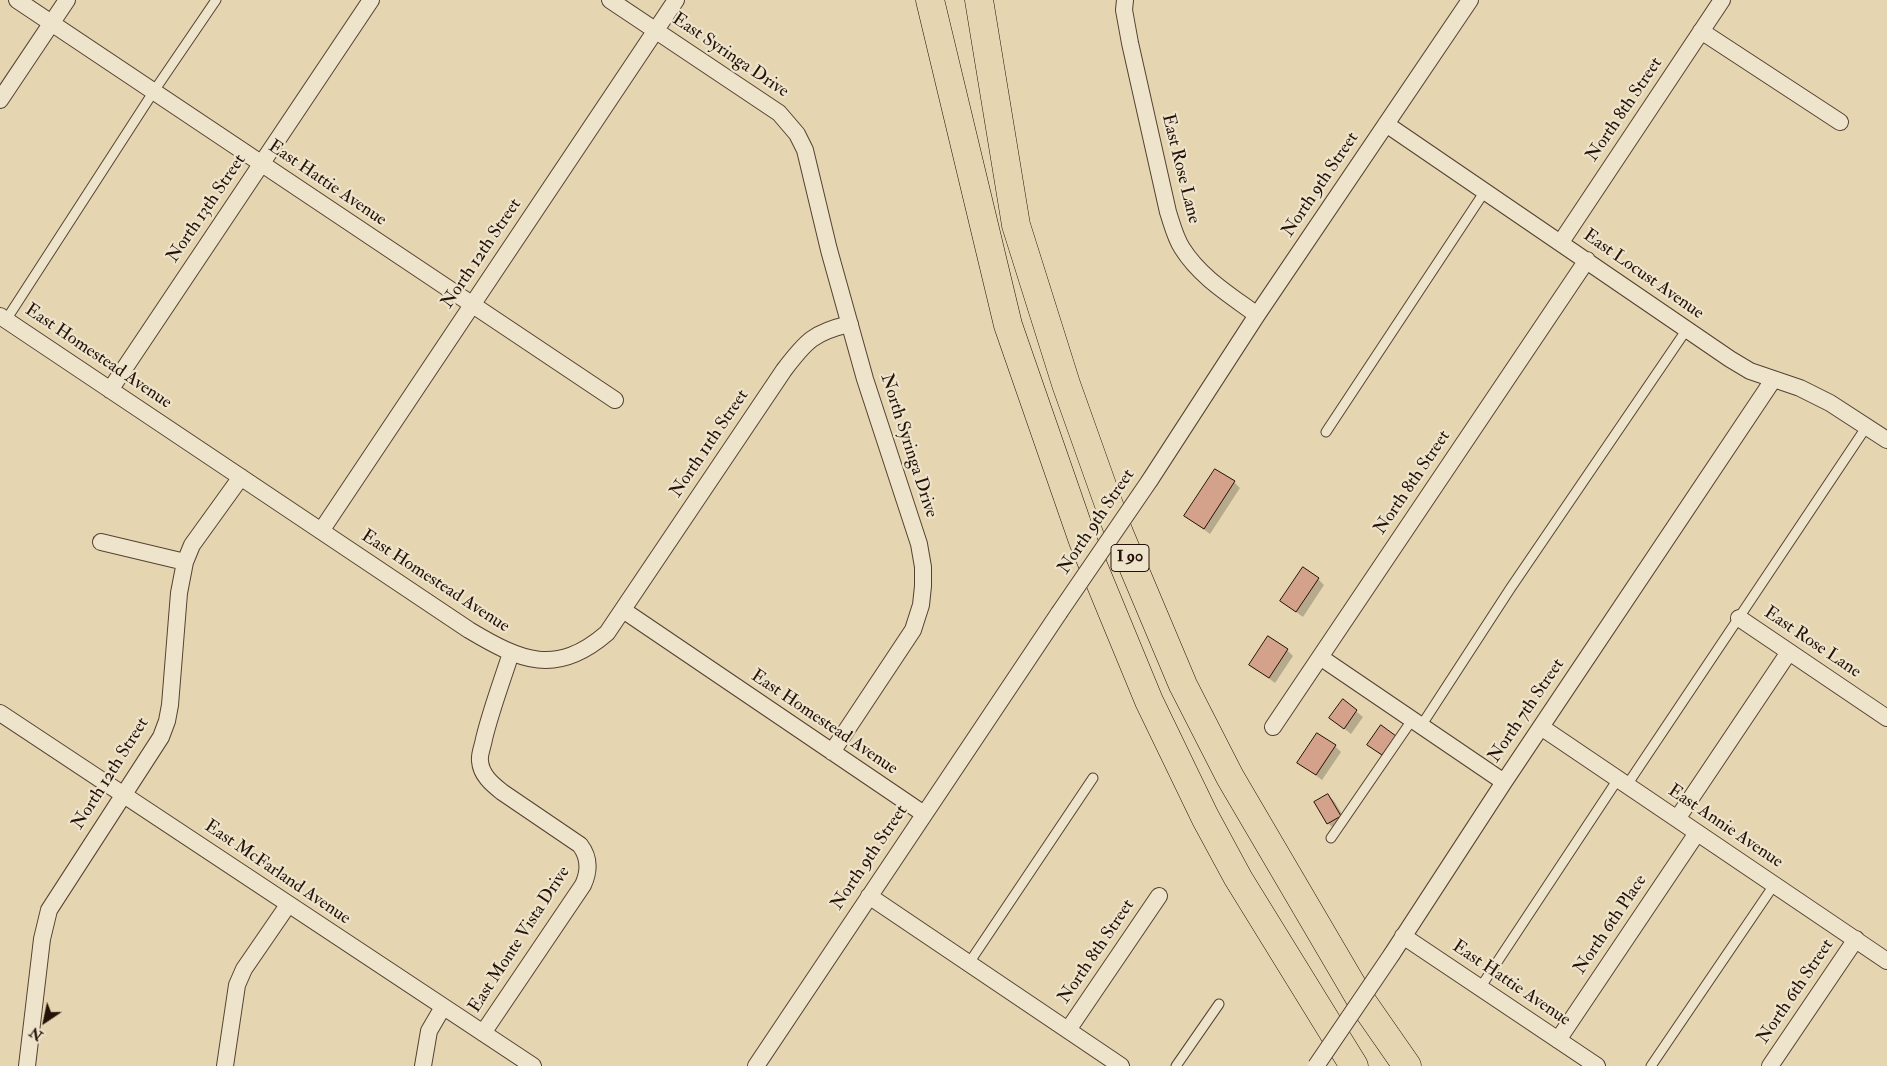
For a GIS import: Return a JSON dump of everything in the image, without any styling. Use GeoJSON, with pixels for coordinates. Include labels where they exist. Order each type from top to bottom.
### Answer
{"type":"FeatureCollection","features":[{"type":"Feature","properties":{"kind":"highway","name":"I 90"},"geometry":{"type":"LineString","coordinates":[[930,0],[1008,325],[1083,541],[1149,701],[1206,817],[1238,878],[1354,1066]]}},
{"type":"Feature","properties":{"kind":"highway","name":"I 90"},"geometry":{"type":"LineString","coordinates":[[978,0],[1016,225],[1066,384],[1119,533],[1183,685],[1230,777],[1358,997],[1407,1066]]}},
{"type":"Feature","properties":{"kind":"street","name":"East Hattie Avenue"},"geometry":{"type":"LineString","coordinates":[[17,0],[615,400]]}},
{"type":"Feature","properties":{"kind":"street"},"geometry":{"type":"LineString","coordinates":[[0,100],[66,0]]}},
{"type":"Feature","properties":{"kind":"street","name":"North 13th Street"},"geometry":{"type":"LineString","coordinates":[[110,390],[371,0]]}},
{"type":"Feature","properties":{"kind":"street","name":"East Syringa Drive"},"geometry":{"type":"LineString","coordinates":[[610,0],[779,114],[797,134]]}},
{"type":"Feature","properties":{"kind":"street","name":"North 12th Street"},"geometry":{"type":"LineString","coordinates":[[321,531],[676,0]]}},
{"type":"Feature","properties":{"kind":"street","name":"East Rose Lane"},"geometry":{"type":"LineString","coordinates":[[1125,0],[1124,10],[1130,43],[1168,212],[1176,236],[1182,248],[1207,278],[1257,315]]}},
{"type":"Feature","properties":{"kind":"street","name":"North 9th Street"},"geometry":{"type":"LineString","coordinates":[[756,1066],[1150,480],[1257,315],[1470,0]]}},
{"type":"Feature","properties":{"kind":"street","name":"North 8th Street"},"geometry":{"type":"LineString","coordinates":[[1561,242],[1722,0]]}},
{"type":"Feature","properties":{"kind":"street"},"geometry":{"type":"LineString","coordinates":[[1701,31],[1840,122]]}},
{"type":"Feature","properties":{"kind":"street","name":"East Locust Avenue"},"geometry":{"type":"LineString","coordinates":[[1386,124],[1730,359],[1750,371],[1800,388],[1830,403],[1887,440]]}},
{"type":"Feature","properties":{"kind":"street","name":"North Syringa Drive"},"geometry":{"type":"LineString","coordinates":[[797,134],[808,160],[829,250],[865,379],[919,544],[923,567],[921,605],[914,630],[832,752]]}},
{"type":"Feature","properties":{"kind":"street","name":"North 8th Street"},"geometry":{"type":"LineString","coordinates":[[1273,727],[1587,260]]}},
{"type":"Feature","properties":{"kind":"street","name":"East Homestead Avenue"},"geometry":{"type":"LineString","coordinates":[[3,318],[500,649],[552,661],[583,651],[607,633],[623,610],[924,814]]}},
{"type":"Feature","properties":{"kind":"street","name":"North 11th Street"},"geometry":{"type":"LineString","coordinates":[[623,610],[784,370],[802,347],[821,332],[850,324]]}},
{"type":"Feature","properties":{"kind":"street","name":"North 7th Street"},"geometry":{"type":"LineString","coordinates":[[1316,1066],[1773,380]]}},
{"type":"Feature","properties":{"kind":"street","name":"North 12th Street"},"geometry":{"type":"LineString","coordinates":[[27,1066],[42,939],[49,910],[161,737],[170,705],[179,593],[185,562],[192,545],[241,477]]}},
{"type":"Feature","properties":{"kind":"street"},"geometry":{"type":"LineString","coordinates":[[102,542],[185,562]]}},
{"type":"Feature","properties":{"kind":"street","name":"East Rose Lane"},"geometry":{"type":"LineString","coordinates":[[1739,618],[1887,718]]}},
{"type":"Feature","properties":{"kind":"street"},"geometry":{"type":"LineString","coordinates":[[1677,819],[1789,652]]}},
{"type":"Feature","properties":{"kind":"street","name":"East Monte Vista Drive"},"geometry":{"type":"LineString","coordinates":[[483,1033],[583,885],[587,877],[588,867],[586,857],[580,845],[502,792],[493,785],[482,771],[480,761],[485,736],[511,653]]}},
{"type":"Feature","properties":{"kind":"street"},"geometry":{"type":"LineString","coordinates":[[1320,657],[1504,782]]}},
{"type":"Feature","properties":{"kind":"street","name":"East McFarland Avenue"},"geometry":{"type":"LineString","coordinates":[[0,713],[533,1066]]}},
{"type":"Feature","properties":{"kind":"street","name":"East Annie Avenue"},"geometry":{"type":"LineString","coordinates":[[1541,727],[1887,961]]}},
{"type":"Feature","properties":{"kind":"street","name":"North 6th Place"},"geometry":{"type":"LineString","coordinates":[[1558,1040],[1697,833]]}},
{"type":"Feature","properties":{"kind":"street"},"geometry":{"type":"LineString","coordinates":[[870,896],[1121,1066]]}},
{"type":"Feature","properties":{"kind":"street","name":"North 8th Street"},"geometry":{"type":"LineString","coordinates":[[1068,1030],[1159,896]]}},
{"type":"Feature","properties":{"kind":"street"},"geometry":{"type":"LineString","coordinates":[[225,1066],[237,985],[244,969],[288,905]]}},
{"type":"Feature","properties":{"kind":"street","name":"East Hattie Avenue"},"geometry":{"type":"LineString","coordinates":[[1403,936],[1596,1066]]}},
{"type":"Feature","properties":{"kind":"street","name":"North 6th Street"},"geometry":{"type":"LineString","coordinates":[[1770,1066],[1856,940]]}},
{"type":"Feature","properties":{"kind":"street","name":"East Monte Vista Drive"},"geometry":{"type":"LineString","coordinates":[[423,1066],[429,1031],[443,1007]]}},
{"type":"Feature","properties":{"kind":"lane"},"geometry":{"type":"LineString","coordinates":[[3,318],[216,0]]}},
{"type":"Feature","properties":{"kind":"lane"},"geometry":{"type":"LineString","coordinates":[[1326,432],[1485,191]]}},
{"type":"Feature","properties":{"kind":"lane"},"geometry":{"type":"LineString","coordinates":[[1330,838],[1416,723],[1510,590],[1687,329]]}},
{"type":"Feature","properties":{"kind":"lane"},"geometry":{"type":"LineString","coordinates":[[1480,988],[1739,618],[1867,426]]}},
{"type":"Feature","properties":{"kind":"lane"},"geometry":{"type":"LineString","coordinates":[[969,963],[1093,778]]}},
{"type":"Feature","properties":{"kind":"lane"},"geometry":{"type":"LineString","coordinates":[[1651,1066],[1774,885]]}},
{"type":"Feature","properties":{"kind":"lane"},"geometry":{"type":"LineString","coordinates":[[1176,1066],[1218,1004]]}},
{"type":"Feature","properties":{"kind":"building"},"geometry":{"type":"Polygon","coordinates":[[[1215,469],[1235,481],[1204,529],[1184,516],[1215,469]]]}},
{"type":"Feature","properties":{"kind":"building"},"geometry":{"type":"Polygon","coordinates":[[[1303,567],[1319,578],[1296,612],[1280,601],[1303,567]]]}},
{"type":"Feature","properties":{"kind":"building"},"geometry":{"type":"Polygon","coordinates":[[[1268,636],[1288,649],[1269,678],[1249,665],[1268,636]]]}},
{"type":"Feature","properties":{"kind":"building"},"geometry":{"type":"Polygon","coordinates":[[[1343,699],[1357,710],[1344,729],[1329,718],[1343,699]]]}},
{"type":"Feature","properties":{"kind":"building"},"geometry":{"type":"Polygon","coordinates":[[[1381,725],[1396,736],[1382,755],[1367,745],[1381,725]]]}},
{"type":"Feature","properties":{"kind":"building"},"geometry":{"type":"Polygon","coordinates":[[[1317,733],[1336,745],[1316,775],[1297,763],[1317,733]]]}},
{"type":"Feature","properties":{"kind":"building"},"geometry":{"type":"Polygon","coordinates":[[[1328,794],[1341,816],[1327,824],[1314,802],[1328,794]]]}}]}
